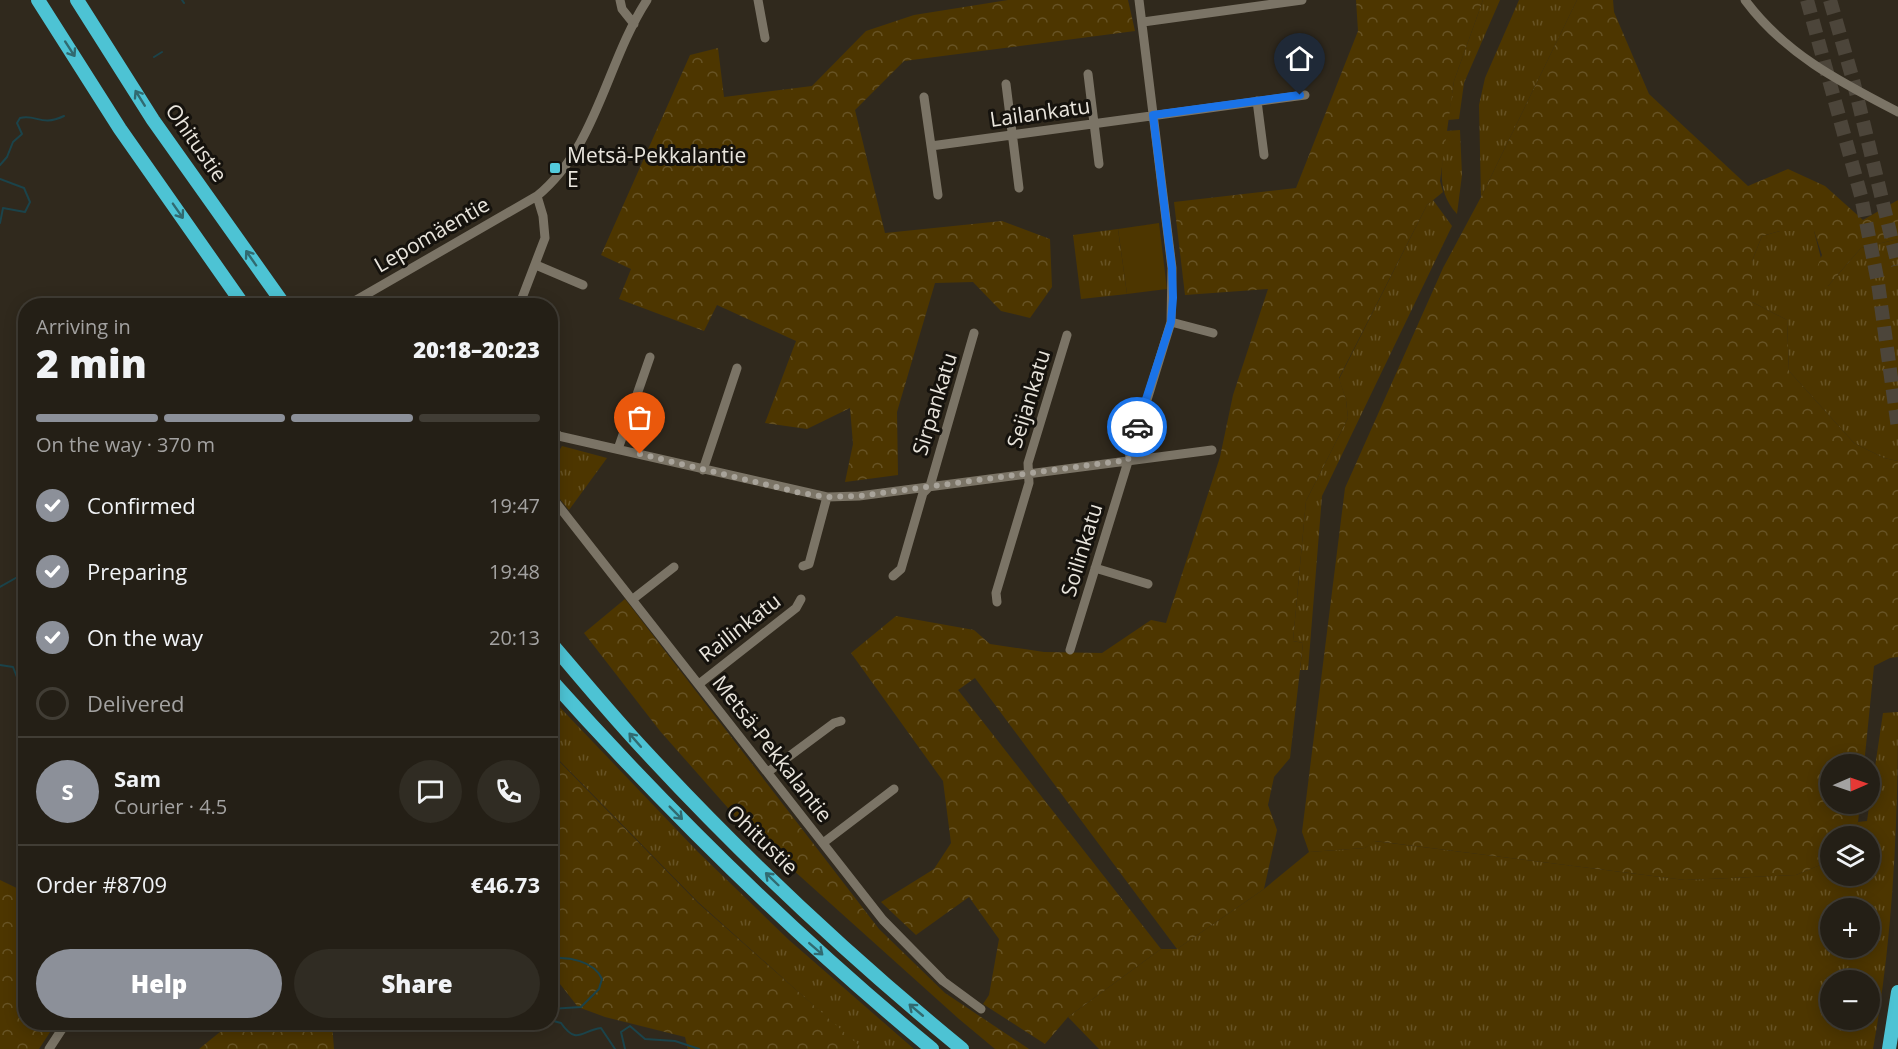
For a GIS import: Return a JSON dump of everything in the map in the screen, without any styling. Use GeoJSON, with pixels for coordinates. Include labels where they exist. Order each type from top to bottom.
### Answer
{"type":"FeatureCollection","features":[{"type":"Feature","properties":{"kind":"highway"},"geometry":{"type":"LineString","coordinates":[[38,0],[120,129],[238,298]]}},
{"type":"Feature","properties":{"kind":"highway","name":"Ohitustie"},"geometry":{"type":"LineString","coordinates":[[77,0],[153,120],[279,298]]}},
{"type":"Feature","properties":{"kind":"highway","name":"Ohitustie"},"geometry":{"type":"LineString","coordinates":[[558,651],[646,752],[732,842],[829,934],[962,1049]]}},
{"type":"Feature","properties":{"kind":"highway","name":"Ohitustie"},"geometry":{"type":"LineString","coordinates":[[558,688],[621,758],[804,939],[932,1049]]}},
{"type":"Feature","properties":{"kind":"highway"},"geometry":{"type":"LineString","coordinates":[[1888,1049],[1898,992]]}},
{"type":"Feature","properties":{"kind":"street"},"geometry":{"type":"LineString","coordinates":[[620,0],[622,9],[634,24]]}},
{"type":"Feature","properties":{"kind":"street"},"geometry":{"type":"LineString","coordinates":[[522,298],[545,238],[543,216],[537,196],[569,165],[586,133],[620,49],[647,0]]}},
{"type":"Feature","properties":{"kind":"street"},"geometry":{"type":"LineString","coordinates":[[758,0],[765,38]]}},
{"type":"Feature","properties":{"kind":"street","name":"Soilinkatu"},"geometry":{"type":"LineString","coordinates":[[1070,650],[1171,322],[1172,268],[1139,0]]}},
{"type":"Feature","properties":{"kind":"street"},"geometry":{"type":"LineString","coordinates":[[1143,22],[1231,5],[1302,0]]}},
{"type":"Feature","properties":{"kind":"street"},"geometry":{"type":"LineString","coordinates":[[1745,0],[1796,54],[1818,69],[1898,112]]}},
{"type":"Feature","properties":{"kind":"street"},"geometry":{"type":"LineString","coordinates":[[1088,75],[1099,164]]}},
{"type":"Feature","properties":{"kind":"street"},"geometry":{"type":"LineString","coordinates":[[1005,84],[1019,188]]}},
{"type":"Feature","properties":{"kind":"street","name":"Lailankatu"},"geometry":{"type":"LineString","coordinates":[[931,146],[1305,95]]}},
{"type":"Feature","properties":{"kind":"street"},"geometry":{"type":"LineString","coordinates":[[924,97],[938,195]]}},
{"type":"Feature","properties":{"kind":"street"},"geometry":{"type":"LineString","coordinates":[[1257,101],[1264,155]]}},
{"type":"Feature","properties":{"kind":"street","name":"Lepomäentie"},"geometry":{"type":"LineString","coordinates":[[360,298],[537,196]]}},
{"type":"Feature","properties":{"kind":"street"},"geometry":{"type":"LineString","coordinates":[[536,266],[583,285]]}},
{"type":"Feature","properties":{"kind":"street"},"geometry":{"type":"LineString","coordinates":[[1171,322],[1213,333]]}},
{"type":"Feature","properties":{"kind":"street","name":"Sirpankatu"},"geometry":{"type":"LineString","coordinates":[[893,576],[901,569],[923,493],[930,486],[974,333]]}},
{"type":"Feature","properties":{"kind":"street","name":"Seijankatu"},"geometry":{"type":"LineString","coordinates":[[997,602],[996,593],[1029,483],[1028,463],[1067,335]]}},
{"type":"Feature","properties":{"kind":"street"},"geometry":{"type":"LineString","coordinates":[[618,449],[650,357]]}},
{"type":"Feature","properties":{"kind":"street"},"geometry":{"type":"LineString","coordinates":[[704,470],[737,368]]}},
{"type":"Feature","properties":{"kind":"street"},"geometry":{"type":"LineString","coordinates":[[558,436],[827,497],[859,496],[1212,450]]}},
{"type":"Feature","properties":{"kind":"street"},"geometry":{"type":"LineString","coordinates":[[803,566],[809,564],[827,497]]}},
{"type":"Feature","properties":{"kind":"street","name":"Metsä-Pekkalantie"},"geometry":{"type":"LineString","coordinates":[[558,505],[883,920],[943,981],[981,1009]]}},
{"type":"Feature","properties":{"kind":"street"},"geometry":{"type":"LineString","coordinates":[[633,599],[674,567]]}},
{"type":"Feature","properties":{"kind":"street"},"geometry":{"type":"LineString","coordinates":[[1095,568],[1148,584]]}},
{"type":"Feature","properties":{"kind":"street","name":"Railinkatu"},"geometry":{"type":"LineString","coordinates":[[699,684],[796,608],[801,599]]}},
{"type":"Feature","properties":{"kind":"street"},"geometry":{"type":"LineString","coordinates":[[768,772],[834,723],[841,721]]}},
{"type":"Feature","properties":{"kind":"street"},"geometry":{"type":"LineString","coordinates":[[823,843],[894,789]]}},
{"type":"Feature","properties":{"kind":"street"},"geometry":{"type":"LineString","coordinates":[[49,1049],[61,1030]]}},
{"type":"Feature","properties":{"kind":"green space"},"geometry":{"type":"Polygon","coordinates":[[[1008,0],[1128,0],[1135,31],[904,61],[855,110],[885,233],[1002,221],[1050,239],[1052,287],[1030,318],[1001,311],[973,282],[935,283],[897,412],[898,475],[845,482],[853,444],[850,408],[807,429],[765,423],[796,341],[717,305],[704,331],[619,299],[631,269],[601,255],[690,55],[718,48],[724,97],[812,86],[866,31],[914,15],[1008,0]]]}},
{"type":"Feature","properties":{"kind":"green space"},"geometry":{"type":"Polygon","coordinates":[[[1356,0],[1483,0],[1454,81],[1440,181],[1443,192],[1427,205],[1339,378],[1346,400],[1348,418],[1306,501],[1293,641],[1303,643],[1290,758],[1274,777],[1268,805],[1277,830],[1264,889],[1177,949],[975,678],[958,690],[1161,949],[1068,1017],[1045,1044],[983,1004],[989,995],[999,939],[969,897],[916,935],[881,902],[934,869],[951,843],[943,781],[851,653],[896,616],[974,630],[990,644],[1044,652],[1102,653],[1151,620],[1166,623],[1220,457],[1233,395],[1268,289],[1185,295],[1174,202],[1296,188],[1358,31],[1356,0]]]}},
{"type":"Feature","properties":{"kind":"green space"},"geometry":{"type":"Polygon","coordinates":[[[1483,0],[1500,0],[1464,83],[1459,119],[1448,120],[1454,81],[1483,0]]]}},
{"type":"Feature","properties":{"kind":"green space"},"geometry":{"type":"Polygon","coordinates":[[[1519,0],[1577,0],[1481,197],[1479,105],[1485,78],[1519,0]]]}},
{"type":"Feature","properties":{"kind":"green space"},"geometry":{"type":"Polygon","coordinates":[[[1577,0],[1613,0],[1614,12],[1649,94],[1748,186],[1788,169],[1825,186],[1863,220],[1898,200],[1898,239],[1861,248],[1828,286],[1813,277],[1822,255],[1814,231],[1780,231],[1762,236],[1752,261],[1752,302],[1787,320],[1789,371],[1854,443],[1884,458],[1898,461],[1898,657],[1890,658],[1874,666],[1865,754],[1820,754],[1820,814],[1859,814],[1856,826],[1820,826],[1820,865],[1796,875],[1685,880],[1375,841],[1365,848],[1309,852],[1302,832],[1345,488],[1443,268],[1481,197],[1577,0]]]}},
{"type":"Feature","properties":{"kind":"green space"},"geometry":{"type":"Polygon","coordinates":[[[1460,130],[1462,175],[1457,214],[1445,195],[1442,164],[1446,131],[1460,130]]]}},
{"type":"Feature","properties":{"kind":"green space"},"geometry":{"type":"Polygon","coordinates":[[[1433,200],[1452,226],[1322,496],[1308,670],[1300,670],[1303,643],[1293,641],[1306,501],[1348,418],[1346,400],[1339,379],[1427,205],[1433,200]]]}},
{"type":"Feature","properties":{"kind":"green space"},"geometry":{"type":"Polygon","coordinates":[[[1159,223],[1167,289],[1127,294],[1118,229],[1159,223]]]}},
{"type":"Feature","properties":{"kind":"green space"},"geometry":{"type":"Polygon","coordinates":[[[1118,229],[1127,294],[1081,299],[1073,235],[1118,229]]]}},
{"type":"Feature","properties":{"kind":"green space"},"geometry":{"type":"Polygon","coordinates":[[[1780,231],[1814,231],[1828,286],[1861,248],[1898,239],[1898,461],[1884,458],[1854,443],[1789,371],[1787,320],[1752,302],[1752,261],[1762,236],[1780,231]]]}},
{"type":"Feature","properties":{"kind":"green space"},"geometry":{"type":"Polygon","coordinates":[[[562,446],[607,458],[569,510],[558,496],[558,453],[562,446]]]}},
{"type":"Feature","properties":{"kind":"green space"},"geometry":{"type":"Polygon","coordinates":[[[625,599],[879,929],[945,993],[1029,1049],[995,1049],[743,825],[660,731],[584,633],[625,599]]]}},
{"type":"Feature","properties":{"kind":"green space"},"geometry":{"type":"Polygon","coordinates":[[[558,705],[698,852],[789,940],[914,1049],[862,1049],[698,902],[558,759],[558,705]]]}},
{"type":"Feature","properties":{"kind":"green space"},"geometry":{"type":"Polygon","coordinates":[[[1898,712],[1893,881],[1880,1007],[1880,970],[1820,970],[1820,1030],[1876,1030],[1873,1049],[1099,1049],[1068,1017],[1161,949],[1177,949],[1264,889],[1309,852],[1365,848],[1374,841],[1685,880],[1796,875],[1820,865],[1820,886],[1880,886],[1880,826],[1856,826],[1858,822],[1867,821],[1868,814],[1880,814],[1880,754],[1877,754],[1883,713],[1898,712]]]}},
{"type":"Feature","properties":{"kind":"green space"},"geometry":{"type":"Polygon","coordinates":[[[558,760],[698,903],[863,1049],[688,1049],[685,1037],[605,1017],[578,1007],[558,984],[558,760]]]}},
{"type":"Feature","properties":{"kind":"green space"},"geometry":{"type":"Polygon","coordinates":[[[0,880],[18,889],[18,1030],[51,1030],[39,1049],[0,1049],[0,880]]]}},
{"type":"Feature","properties":{"kind":"green space"},"geometry":{"type":"Polygon","coordinates":[[[222,1030],[333,1030],[334,1049],[199,1049],[222,1030]]]}},
{"type":"Feature","properties":{"kind":"waterway"},"geometry":{"type":"LineString","coordinates":[[154,57],[162,52]]}},
{"type":"Feature","properties":{"kind":"waterway"},"geometry":{"type":"LineString","coordinates":[[0,165],[7,157],[13,142],[22,134],[17,123],[20,118],[50,120],[64,116]]}},
{"type":"Feature","properties":{"kind":"waterway"},"geometry":{"type":"LineString","coordinates":[[0,179],[24,188],[30,202],[25,212],[3,208],[0,223]]}},
{"type":"Feature","properties":{"kind":"waterway"},"geometry":{"type":"LineString","coordinates":[[0,587],[18,577]]}},
{"type":"Feature","properties":{"kind":"waterway"},"geometry":{"type":"LineString","coordinates":[[0,665],[13,667],[18,680]]}},
{"type":"Feature","properties":{"kind":"waterway"},"geometry":{"type":"LineString","coordinates":[[558,958],[572,959],[587,964],[602,979],[599,989],[581,1007],[558,1008]]}},
{"type":"Feature","properties":{"kind":"waterway"},"geometry":{"type":"LineString","coordinates":[[558,1022],[571,1034],[576,1035],[601,1028],[615,1049]]}},
{"type":"Feature","properties":{"kind":"waterway"},"geometry":{"type":"LineString","coordinates":[[625,1049],[621,1032],[630,1026],[645,1039],[675,1041],[699,1049]]}},
{"type":"Feature","properties":{"kind":"tunnel"},"geometry":{"type":"LineString","coordinates":[[1807,0],[1861,196],[1878,283],[1898,428]]}},
{"type":"Feature","properties":{"kind":"tunnel"},"geometry":{"type":"LineString","coordinates":[[1830,0],[1853,80],[1898,265]]}},
{"type":"Feature","properties":{"kind":"way so far"},"geometry":{"type":"LineString","coordinates":[[640,454],[801,493],[827,497],[859,496],[1128,460],[1137,427]]}},
{"type":"Feature","properties":{"kind":"place","name":"Metsä-Pekkalantie E"},"geometry":{"type":"Point","coordinates":[555,168]}},
{"type":"Feature","properties":{"kind":"route"},"geometry":{"type":"LineString","coordinates":[[1137,427],[1171,322],[1173,298],[1172,268],[1153,115],[1300,95]]}}]}
